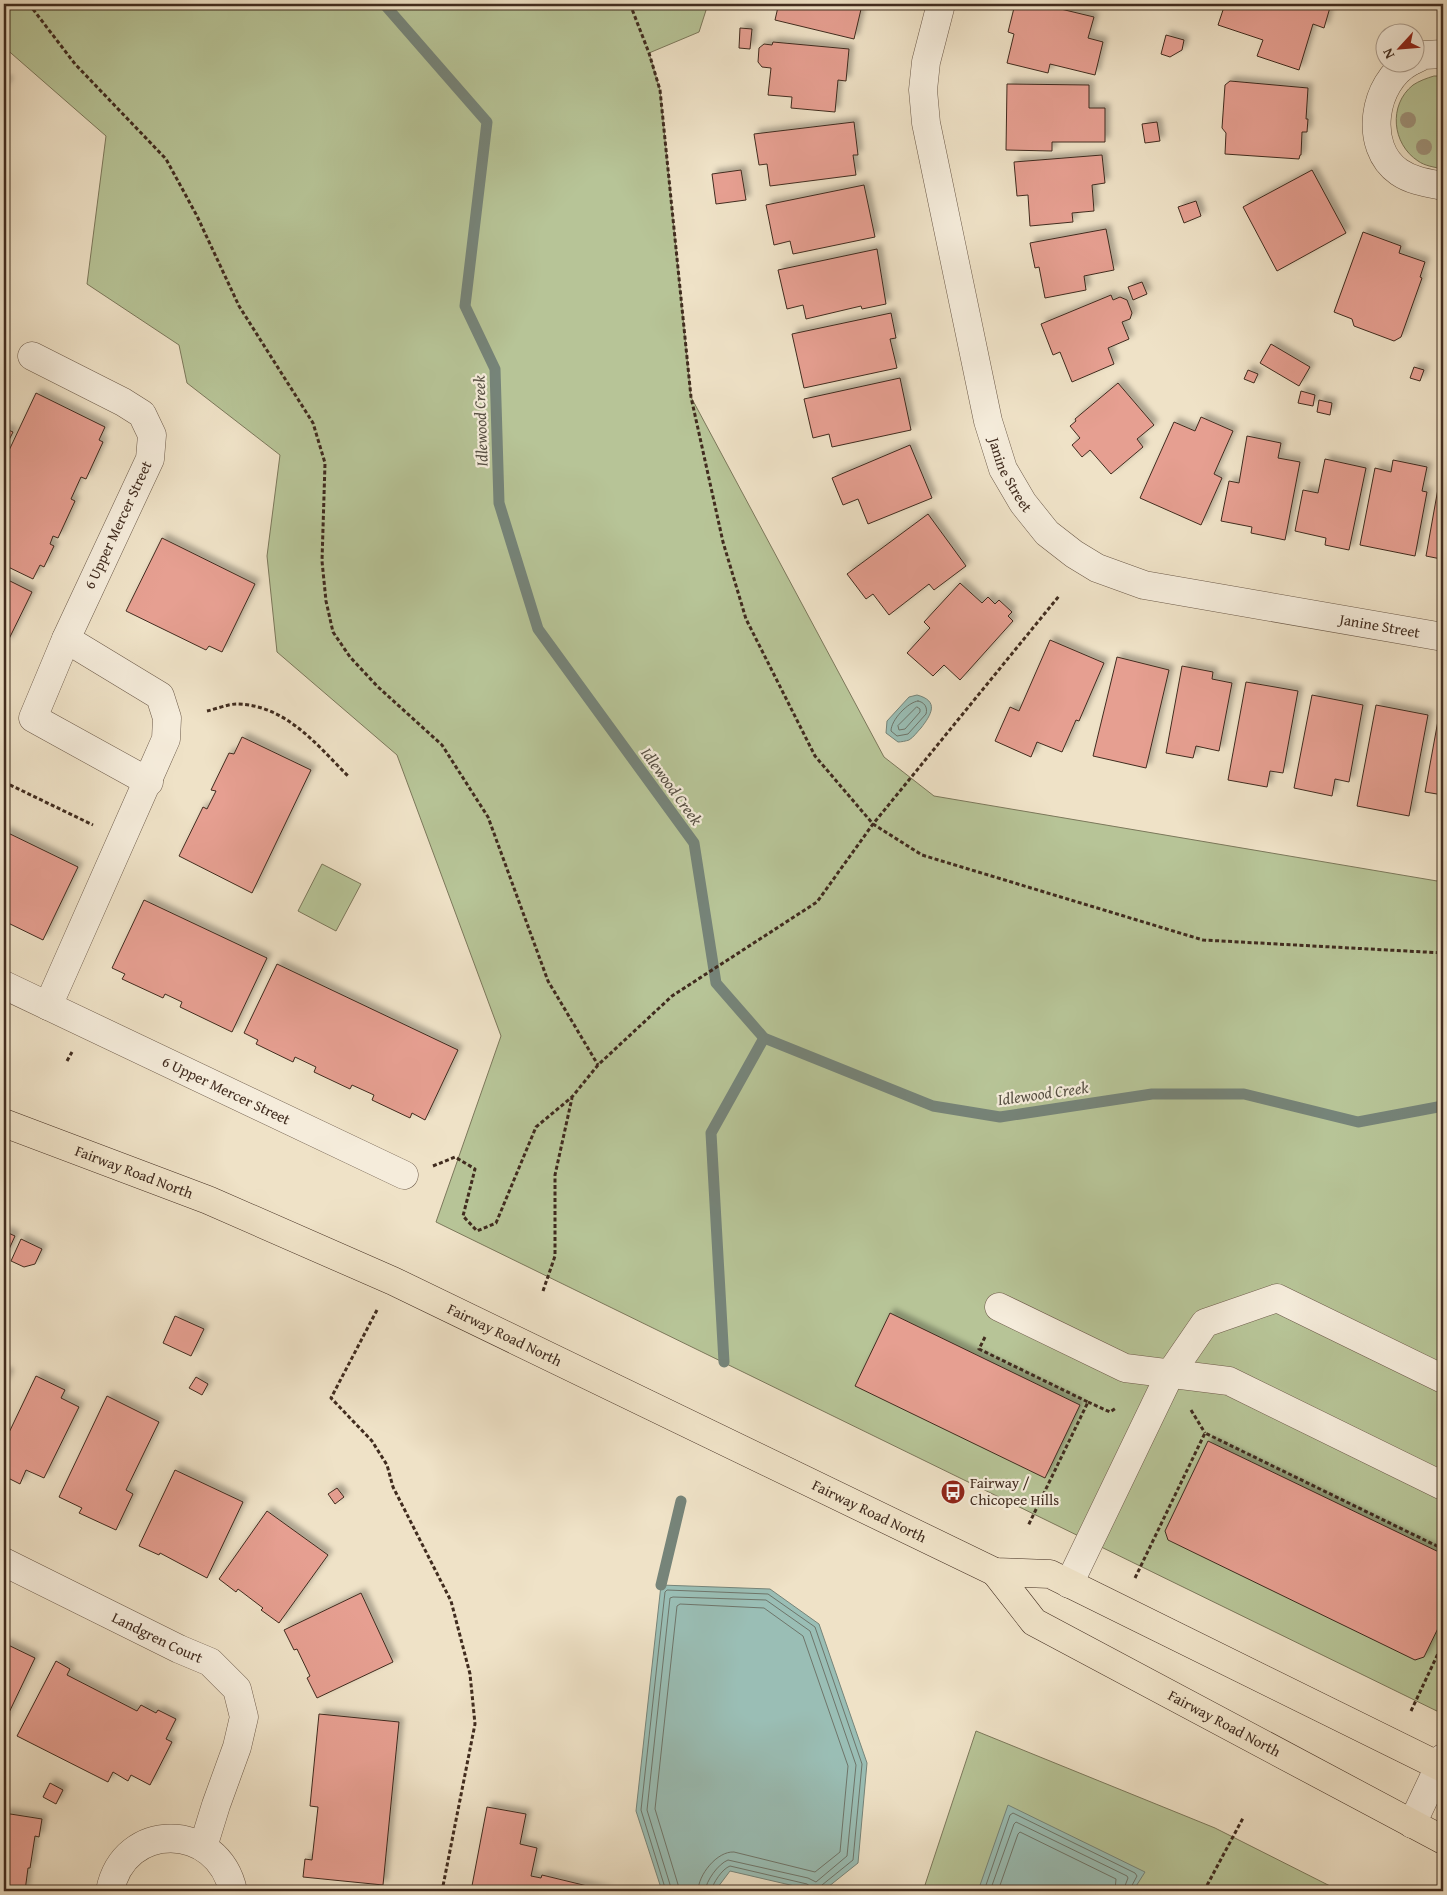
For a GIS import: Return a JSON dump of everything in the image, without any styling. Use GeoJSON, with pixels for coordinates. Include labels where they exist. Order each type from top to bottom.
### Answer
{"type":"FeatureCollection","features":[{"type":"Feature","properties":{"kind":"main road","name":"Fairway Road North"},"geometry":{"type":"LineString","coordinates":[[4,1123],[208,1200],[393,1281],[995,1572],[1050,1574],[1442,1764]]}},
{"type":"Feature","properties":{"kind":"main road","name":"Fairway Road North"},"geometry":{"type":"LineString","coordinates":[[995,1572],[1034,1622],[1443,1840]]}},
{"type":"Feature","properties":{"kind":"street","name":"Janine Street"},"geometry":{"type":"LineString","coordinates":[[941,4],[926,62],[923,90],[926,123],[988,421],[1003,469],[1023,503],[1047,533],[1074,554],[1097,568],[1144,584],[1443,637]]}},
{"type":"Feature","properties":{"kind":"street"},"geometry":{"type":"LineString","coordinates":[[1424,55],[1443,54]]}},
{"type":"Feature","properties":{"kind":"street"},"geometry":{"type":"LineString","coordinates":[[1399,72],[1389,81],[1380,100],[1376,120],[1378,141],[1386,159],[1398,172],[1414,180],[1443,186]]}},
{"type":"Feature","properties":{"kind":"street","name":"6 Upper Mercer Street"},"geometry":{"type":"LineString","coordinates":[[32,356],[123,402],[142,414],[152,435],[150,460],[66,638],[33,718],[149,782]]}},
{"type":"Feature","properties":{"kind":"street"},"geometry":{"type":"LineString","coordinates":[[48,1006],[149,782],[166,739],[167,718],[160,696],[66,638]]}},
{"type":"Feature","properties":{"kind":"street","name":"6 Upper Mercer Street"},"geometry":{"type":"LineString","coordinates":[[4,985],[404,1175]]}},
{"type":"Feature","properties":{"kind":"street"},"geometry":{"type":"LineString","coordinates":[[1069,1584],[1170,1374],[1205,1323],[1277,1298],[1443,1379]]}},
{"type":"Feature","properties":{"kind":"street"},"geometry":{"type":"LineString","coordinates":[[1000,1307],[1125,1368],[1229,1381],[1443,1486]]}},
{"type":"Feature","properties":{"kind":"street","name":"Landgren Court"},"geometry":{"type":"LineString","coordinates":[[4,1562],[210,1662],[237,1689],[244,1717],[238,1747],[216,1805],[203,1847]]}},
{"type":"Feature","properties":{"kind":"street"},"geometry":{"type":"LineString","coordinates":[[1412,1824],[1442,1764]]}},
{"type":"Feature","properties":{"kind":"street"},"geometry":{"type":"LineString","coordinates":[[110,1891],[113,1878],[124,1859],[141,1845],[162,1838],[183,1839],[203,1847],[226,1870],[233,1891]]}},
{"type":"Feature","properties":{"kind":"path"},"geometry":{"type":"LineString","coordinates":[[29,4],[75,64],[166,159],[197,216],[238,306],[313,423],[325,463],[322,561],[326,601],[333,632],[350,658],[377,686],[442,745],[488,817],[548,981],[598,1065]]}},
{"type":"Feature","properties":{"kind":"path"},"geometry":{"type":"LineString","coordinates":[[630,4],[649,53],[660,90],[691,397],[726,551],[746,619],[815,756],[873,824],[922,855],[1203,940],[1443,953]]}},
{"type":"Feature","properties":{"kind":"path"},"geometry":{"type":"LineString","coordinates":[[404,1175],[438,1165],[455,1157],[475,1169],[463,1216],[477,1231],[496,1223],[536,1128],[572,1097],[598,1065],[672,996],[817,902],[873,824],[1059,596]]}},
{"type":"Feature","properties":{"kind":"path"},"geometry":{"type":"LineString","coordinates":[[207,711],[236,704],[265,708],[296,725],[348,777]]}},
{"type":"Feature","properties":{"kind":"path"},"geometry":{"type":"LineString","coordinates":[[4,782],[123,840]]}},
{"type":"Feature","properties":{"kind":"path"},"geometry":{"type":"LineString","coordinates":[[542,1291],[555,1256],[555,1175],[572,1097]]}},
{"type":"Feature","properties":{"kind":"path"},"geometry":{"type":"LineString","coordinates":[[393,1281],[331,1398],[372,1441],[387,1465],[393,1487],[451,1601],[470,1674],[475,1724],[442,1891]]}},
{"type":"Feature","properties":{"kind":"path"},"geometry":{"type":"LineString","coordinates":[[980,1349],[1110,1412],[1118,1407]]}},
{"type":"Feature","properties":{"kind":"path"},"geometry":{"type":"LineString","coordinates":[[1028,1526],[1088,1402]]}},
{"type":"Feature","properties":{"kind":"path"},"geometry":{"type":"LineString","coordinates":[[1187,1404],[1205,1434],[1443,1549]]}},
{"type":"Feature","properties":{"kind":"path"},"geometry":{"type":"LineString","coordinates":[[1136,1578],[1205,1434]]}},
{"type":"Feature","properties":{"kind":"path"},"geometry":{"type":"LineString","coordinates":[[1411,1711],[1443,1644]]}},
{"type":"Feature","properties":{"kind":"path"},"geometry":{"type":"LineString","coordinates":[[1204,1891],[1243,1818]]}},
{"type":"Feature","properties":{"kind":"green space"},"geometry":{"type":"Polygon","coordinates":[[[4,4],[708,4],[699,32],[649,53],[660,90],[691,397],[884,757],[934,796],[1443,882],[1443,1714],[436,1222],[501,1036],[397,755],[277,652],[267,556],[280,455],[187,383],[179,345],[87,284],[106,136],[4,47],[4,4]]]}},
{"type":"Feature","properties":{"kind":"green space"},"geometry":{"type":"Polygon","coordinates":[[[1434,76],[1443,76],[1443,169],[1424,164],[1409,154],[1398,135],[1396,124],[1397,113],[1405,93],[1413,85],[1434,76]]]}},
{"type":"Feature","properties":{"kind":"green space"},"geometry":{"type":"Polygon","coordinates":[[[322,864],[361,884],[336,931],[298,911],[322,864]]]}},
{"type":"Feature","properties":{"kind":"green space"},"geometry":{"type":"Polygon","coordinates":[[[976,1731],[1215,1828],[1340,1891],[923,1891],[976,1731]]]}},
{"type":"Feature","properties":{"kind":"water"},"geometry":{"type":"Polygon","coordinates":[[[917,695],[929,701],[931,705],[930,713],[925,723],[909,740],[898,742],[886,733],[887,721],[909,697],[917,695]]]}},
{"type":"Feature","properties":{"kind":"water"},"geometry":{"type":"Polygon","coordinates":[[[661,1585],[770,1589],[819,1624],[867,1763],[858,1863],[823,1891],[730,1871],[715,1891],[662,1891],[636,1811],[661,1585]]]}},
{"type":"Feature","properties":{"kind":"water"},"geometry":{"type":"Polygon","coordinates":[[[1008,1805],[1145,1872],[1133,1891],[978,1891],[1008,1805]]]}},
{"type":"Feature","properties":{"kind":"building"},"geometry":{"type":"Polygon","coordinates":[[[765,4],[865,4],[862,5],[854,39],[775,20],[778,7],[765,4]]]}},
{"type":"Feature","properties":{"kind":"building"},"geometry":{"type":"Polygon","coordinates":[[[1015,4],[1040,4],[1094,17],[1088,38],[1103,42],[1095,75],[1050,64],[1048,73],[1007,63],[1014,34],[1008,32],[1015,4]]]}},
{"type":"Feature","properties":{"kind":"building"},"geometry":{"type":"Polygon","coordinates":[[[1225,4],[1331,4],[1324,28],[1313,24],[1299,70],[1257,56],[1263,40],[1218,25],[1225,4]]]}},
{"type":"Feature","properties":{"kind":"building"},"geometry":{"type":"Polygon","coordinates":[[[1361,4],[1376,4],[1363,8],[1361,4]]]}},
{"type":"Feature","properties":{"kind":"building"},"geometry":{"type":"Polygon","coordinates":[[[740,28],[752,29],[750,49],[739,48],[740,28]]]}},
{"type":"Feature","properties":{"kind":"building"},"geometry":{"type":"Polygon","coordinates":[[[1166,35],[1184,40],[1182,50],[1170,57],[1161,54],[1166,35]]]}},
{"type":"Feature","properties":{"kind":"building"},"geometry":{"type":"Polygon","coordinates":[[[773,42],[849,49],[846,81],[838,80],[835,112],[791,108],[792,97],[768,95],[771,68],[762,67],[758,62],[759,48],[764,44],[772,45],[773,42]]]}},
{"type":"Feature","properties":{"kind":"building"},"geometry":{"type":"Polygon","coordinates":[[[4,79],[8,81],[4,90],[4,79]]]}},
{"type":"Feature","properties":{"kind":"building"},"geometry":{"type":"Polygon","coordinates":[[[1230,81],[1308,88],[1307,132],[1302,132],[1301,155],[1299,159],[1225,154],[1226,133],[1222,128],[1225,85],[1230,81]]]}},
{"type":"Feature","properties":{"kind":"building"},"geometry":{"type":"Polygon","coordinates":[[[1007,84],[1089,85],[1089,108],[1105,108],[1105,142],[1052,142],[1052,151],[1006,150],[1007,84]]]}},
{"type":"Feature","properties":{"kind":"building"},"geometry":{"type":"Polygon","coordinates":[[[854,122],[858,155],[853,155],[856,175],[770,186],[767,164],[759,165],[754,134],[854,122]]]}},
{"type":"Feature","properties":{"kind":"building"},"geometry":{"type":"Polygon","coordinates":[[[1157,122],[1160,141],[1145,143],[1142,124],[1157,122]]]}},
{"type":"Feature","properties":{"kind":"building"},"geometry":{"type":"Polygon","coordinates":[[[1102,155],[1105,183],[1092,185],[1094,211],[1072,213],[1073,222],[1030,226],[1028,195],[1017,196],[1014,162],[1102,155]]]}},
{"type":"Feature","properties":{"kind":"building"},"geometry":{"type":"Polygon","coordinates":[[[741,170],[746,200],[716,204],[712,174],[741,170]]]}},
{"type":"Feature","properties":{"kind":"building"},"geometry":{"type":"Polygon","coordinates":[[[1312,170],[1346,233],[1277,271],[1243,207],[1312,170]]]}},
{"type":"Feature","properties":{"kind":"building"},"geometry":{"type":"Polygon","coordinates":[[[864,185],[875,237],[793,254],[790,241],[774,245],[766,205],[864,185]]]}},
{"type":"Feature","properties":{"kind":"building"},"geometry":{"type":"Polygon","coordinates":[[[1196,201],[1201,216],[1184,223],[1178,207],[1196,201]]]}},
{"type":"Feature","properties":{"kind":"building"},"geometry":{"type":"Polygon","coordinates":[[[1106,229],[1114,270],[1084,276],[1086,290],[1045,298],[1039,267],[1035,268],[1030,243],[1106,229]]]}},
{"type":"Feature","properties":{"kind":"building"},"geometry":{"type":"Polygon","coordinates":[[[1363,232],[1401,246],[1399,253],[1425,262],[1420,277],[1422,278],[1401,337],[1394,341],[1354,326],[1352,319],[1334,312],[1363,232]]]}},
{"type":"Feature","properties":{"kind":"building"},"geometry":{"type":"Polygon","coordinates":[[[877,249],[886,304],[862,309],[861,306],[806,319],[803,305],[787,309],[778,270],[877,249]]]}},
{"type":"Feature","properties":{"kind":"building"},"geometry":{"type":"Polygon","coordinates":[[[1442,267],[1443,345],[1438,345],[1442,267]]]}},
{"type":"Feature","properties":{"kind":"building"},"geometry":{"type":"Polygon","coordinates":[[[1142,282],[1147,294],[1133,300],[1128,287],[1142,282]]]}},
{"type":"Feature","properties":{"kind":"building"},"geometry":{"type":"Polygon","coordinates":[[[1111,295],[1113,300],[1120,297],[1127,300],[1132,313],[1130,319],[1122,322],[1129,339],[1108,348],[1114,364],[1072,382],[1060,352],[1053,355],[1041,324],[1111,295]]]}},
{"type":"Feature","properties":{"kind":"building"},"geometry":{"type":"Polygon","coordinates":[[[891,313],[896,338],[890,339],[897,368],[804,388],[792,334],[891,313]]]}},
{"type":"Feature","properties":{"kind":"building"},"geometry":{"type":"Polygon","coordinates":[[[1271,344],[1310,367],[1299,386],[1260,363],[1271,344]]]}},
{"type":"Feature","properties":{"kind":"building"},"geometry":{"type":"Polygon","coordinates":[[[1414,367],[1424,370],[1420,381],[1410,378],[1414,367]]]}},
{"type":"Feature","properties":{"kind":"building"},"geometry":{"type":"Polygon","coordinates":[[[1248,370],[1258,374],[1254,383],[1244,379],[1248,370]]]}},
{"type":"Feature","properties":{"kind":"building"},"geometry":{"type":"Polygon","coordinates":[[[900,378],[911,430],[832,447],[829,434],[813,438],[804,399],[900,378]]]}},
{"type":"Feature","properties":{"kind":"building"},"geometry":{"type":"Polygon","coordinates":[[[1118,383],[1154,425],[1137,439],[1143,447],[1111,474],[1090,450],[1082,457],[1072,445],[1080,438],[1070,426],[1076,421],[1075,419],[1118,383]]]}},
{"type":"Feature","properties":{"kind":"building"},"geometry":{"type":"Polygon","coordinates":[[[1301,391],[1315,395],[1313,406],[1298,403],[1301,391]]]}},
{"type":"Feature","properties":{"kind":"building"},"geometry":{"type":"Polygon","coordinates":[[[36,393],[105,427],[99,440],[103,442],[86,479],[81,477],[71,499],[75,501],[58,538],[53,536],[50,544],[54,546],[44,567],[40,565],[33,579],[4,565],[4,461],[36,393]]]}},
{"type":"Feature","properties":{"kind":"building"},"geometry":{"type":"Polygon","coordinates":[[[1319,400],[1332,403],[1330,415],[1317,412],[1319,400]]]}},
{"type":"Feature","properties":{"kind":"building"},"geometry":{"type":"Polygon","coordinates":[[[1201,417],[1233,431],[1214,474],[1222,478],[1201,525],[1140,498],[1174,422],[1195,431],[1201,417]]]}},
{"type":"Feature","properties":{"kind":"building"},"geometry":{"type":"Polygon","coordinates":[[[4,428],[13,432],[6,446],[4,445],[4,428]]]}},
{"type":"Feature","properties":{"kind":"building"},"geometry":{"type":"Polygon","coordinates":[[[1247,436],[1281,443],[1278,458],[1300,462],[1285,540],[1251,533],[1252,527],[1221,521],[1229,481],[1239,483],[1247,436]]]}},
{"type":"Feature","properties":{"kind":"building"},"geometry":{"type":"Polygon","coordinates":[[[910,445],[932,498],[868,524],[858,499],[843,505],[832,478],[910,445]]]}},
{"type":"Feature","properties":{"kind":"building"},"geometry":{"type":"Polygon","coordinates":[[[1325,459],[1366,468],[1349,550],[1325,545],[1326,538],[1295,531],[1303,490],[1318,493],[1325,459]]]}},
{"type":"Feature","properties":{"kind":"building"},"geometry":{"type":"Polygon","coordinates":[[[1393,460],[1427,467],[1422,491],[1427,492],[1415,556],[1360,545],[1375,468],[1391,472],[1393,460]]]}},
{"type":"Feature","properties":{"kind":"building"},"geometry":{"type":"Polygon","coordinates":[[[1439,483],[1443,484],[1443,561],[1426,556],[1439,483]]]}},
{"type":"Feature","properties":{"kind":"building"},"geometry":{"type":"Polygon","coordinates":[[[928,514],[966,566],[934,590],[929,584],[889,615],[873,594],[866,599],[847,574],[928,514]]]}},
{"type":"Feature","properties":{"kind":"building"},"geometry":{"type":"Polygon","coordinates":[[[162,538],[255,584],[222,652],[209,646],[206,650],[126,611],[162,538]]]}},
{"type":"Feature","properties":{"kind":"building"},"geometry":{"type":"Polygon","coordinates":[[[4,578],[32,592],[7,643],[4,641],[4,578]]]}},
{"type":"Feature","properties":{"kind":"building"},"geometry":{"type":"Polygon","coordinates":[[[960,583],[982,603],[988,597],[995,604],[999,600],[1012,612],[1008,616],[1013,621],[960,680],[944,665],[933,676],[907,653],[930,628],[924,622],[960,583]]]}},
{"type":"Feature","properties":{"kind":"building"},"geometry":{"type":"Polygon","coordinates":[[[1050,640],[1104,663],[1079,721],[1076,720],[1062,752],[1037,742],[1031,757],[995,741],[1010,707],[1019,711],[1050,640]]]}},
{"type":"Feature","properties":{"kind":"building"},"geometry":{"type":"Polygon","coordinates":[[[1117,657],[1169,670],[1146,768],[1093,756],[1117,657]]]}},
{"type":"Feature","properties":{"kind":"building"},"geometry":{"type":"Polygon","coordinates":[[[1182,666],[1213,672],[1212,679],[1232,683],[1219,751],[1196,746],[1193,758],[1166,753],[1182,666]]]}},
{"type":"Feature","properties":{"kind":"building"},"geometry":{"type":"Polygon","coordinates":[[[1246,682],[1298,691],[1283,773],[1270,771],[1267,787],[1228,780],[1246,682]]]}},
{"type":"Feature","properties":{"kind":"building"},"geometry":{"type":"Polygon","coordinates":[[[1312,695],[1363,705],[1349,782],[1335,779],[1332,796],[1294,788],[1312,695]]]}},
{"type":"Feature","properties":{"kind":"building"},"geometry":{"type":"Polygon","coordinates":[[[1376,705],[1428,715],[1409,816],[1357,806],[1376,705]]]}},
{"type":"Feature","properties":{"kind":"building"},"geometry":{"type":"Polygon","coordinates":[[[1439,715],[1443,716],[1443,795],[1425,792],[1439,715]]]}},
{"type":"Feature","properties":{"kind":"building"},"geometry":{"type":"Polygon","coordinates":[[[242,737],[311,770],[252,893],[179,856],[203,807],[207,809],[216,791],[211,790],[229,753],[234,754],[242,737]]]}},
{"type":"Feature","properties":{"kind":"building"},"geometry":{"type":"Polygon","coordinates":[[[4,831],[78,867],[43,940],[4,921],[4,831]]]}},
{"type":"Feature","properties":{"kind":"building"},"geometry":{"type":"Polygon","coordinates":[[[144,900],[267,958],[232,1032],[180,1007],[182,1002],[165,994],[163,998],[122,979],[125,974],[112,968],[144,900]]]}},
{"type":"Feature","properties":{"kind":"building"},"geometry":{"type":"Polygon","coordinates":[[[277,964],[458,1050],[425,1120],[412,1113],[410,1118],[372,1100],[374,1095],[352,1085],[350,1089],[314,1072],[316,1067],[295,1057],[293,1062],[256,1044],[258,1040],[244,1033],[277,964]]]}},
{"type":"Feature","properties":{"kind":"building"},"geometry":{"type":"Polygon","coordinates":[[[4,1231],[15,1236],[6,1256],[4,1255],[4,1231]]]}},
{"type":"Feature","properties":{"kind":"building"},"geometry":{"type":"Polygon","coordinates":[[[21,1239],[42,1249],[35,1264],[24,1267],[11,1261],[21,1239]]]}},
{"type":"Feature","properties":{"kind":"building"},"geometry":{"type":"Polygon","coordinates":[[[890,1313],[1080,1405],[1045,1478],[855,1386],[890,1313]]]}},
{"type":"Feature","properties":{"kind":"building"},"geometry":{"type":"Polygon","coordinates":[[[175,1316],[204,1329],[191,1356],[163,1343],[175,1316]]]}},
{"type":"Feature","properties":{"kind":"building"},"geometry":{"type":"Polygon","coordinates":[[[4,1371],[9,1374],[4,1385],[4,1371]]]}},
{"type":"Feature","properties":{"kind":"building"},"geometry":{"type":"Polygon","coordinates":[[[36,1376],[65,1390],[61,1398],[79,1407],[44,1478],[26,1470],[20,1484],[4,1476],[4,1443],[36,1376]]]}},
{"type":"Feature","properties":{"kind":"building"},"geometry":{"type":"Polygon","coordinates":[[[196,1377],[208,1384],[202,1395],[189,1388],[196,1377]]]}},
{"type":"Feature","properties":{"kind":"building"},"geometry":{"type":"Polygon","coordinates":[[[107,1396],[159,1422],[126,1490],[133,1494],[116,1530],[79,1513],[82,1508],[59,1497],[107,1396]]]}},
{"type":"Feature","properties":{"kind":"building"},"geometry":{"type":"Polygon","coordinates":[[[1208,1441],[1443,1554],[1443,1618],[1424,1657],[1415,1660],[1168,1540],[1165,1531],[1208,1441]]]}},
{"type":"Feature","properties":{"kind":"building"},"geometry":{"type":"Polygon","coordinates":[[[175,1470],[243,1502],[207,1578],[160,1553],[159,1555],[139,1546],[175,1470]]]}},
{"type":"Feature","properties":{"kind":"building"},"geometry":{"type":"Polygon","coordinates":[[[337,1488],[344,1497],[335,1504],[328,1494],[337,1488]]]}},
{"type":"Feature","properties":{"kind":"building"},"geometry":{"type":"Polygon","coordinates":[[[267,1511],[328,1555],[279,1623],[238,1589],[236,1592],[219,1579],[267,1511]]]}},
{"type":"Feature","properties":{"kind":"building"},"geometry":{"type":"Polygon","coordinates":[[[361,1593],[393,1662],[317,1698],[307,1678],[310,1676],[297,1649],[294,1650],[284,1630],[361,1593]]]}},
{"type":"Feature","properties":{"kind":"building"},"geometry":{"type":"Polygon","coordinates":[[[4,1643],[35,1658],[4,1723],[4,1643]]]}},
{"type":"Feature","properties":{"kind":"building"},"geometry":{"type":"Polygon","coordinates":[[[56,1661],[70,1669],[67,1675],[137,1711],[141,1705],[156,1713],[158,1710],[176,1719],[166,1739],[172,1742],[150,1785],[131,1775],[128,1781],[113,1772],[108,1782],[17,1736],[56,1661]]]}},
{"type":"Feature","properties":{"kind":"building"},"geometry":{"type":"Polygon","coordinates":[[[319,1714],[399,1722],[383,1885],[303,1877],[305,1859],[312,1860],[318,1807],[310,1806],[319,1714]]]}},
{"type":"Feature","properties":{"kind":"building"},"geometry":{"type":"Polygon","coordinates":[[[50,1783],[63,1790],[56,1804],[43,1797],[50,1783]]]}},
{"type":"Feature","properties":{"kind":"building"},"geometry":{"type":"Polygon","coordinates":[[[487,1807],[526,1814],[520,1844],[537,1848],[531,1876],[541,1878],[542,1875],[608,1891],[471,1891],[487,1807]]]}},
{"type":"Feature","properties":{"kind":"building"},"geometry":{"type":"Polygon","coordinates":[[[4,1813],[42,1819],[39,1837],[35,1836],[25,1891],[4,1891],[4,1813]]]}},
{"type":"Feature","properties":{"kind":"waterway","name":"Idlewood Creek"},"geometry":{"type":"LineString","coordinates":[[384,4],[487,122],[465,306],[495,369],[499,503],[538,629],[694,843],[716,983],[764,1038],[933,1106],[1000,1117],[1152,1094],[1244,1094],[1358,1122],[1443,1106]]}},
{"type":"Feature","properties":{"kind":"waterway"},"geometry":{"type":"LineString","coordinates":[[724,1362],[711,1133],[764,1038]]}},
{"type":"Feature","properties":{"kind":"waterway"},"geometry":{"type":"LineString","coordinates":[[661,1585],[681,1501]]}},
{"type":"Feature","properties":{"kind":"place","name":"Fairway / Chicopee Hills"},"geometry":{"type":"Point","coordinates":[953,1492]}}]}
